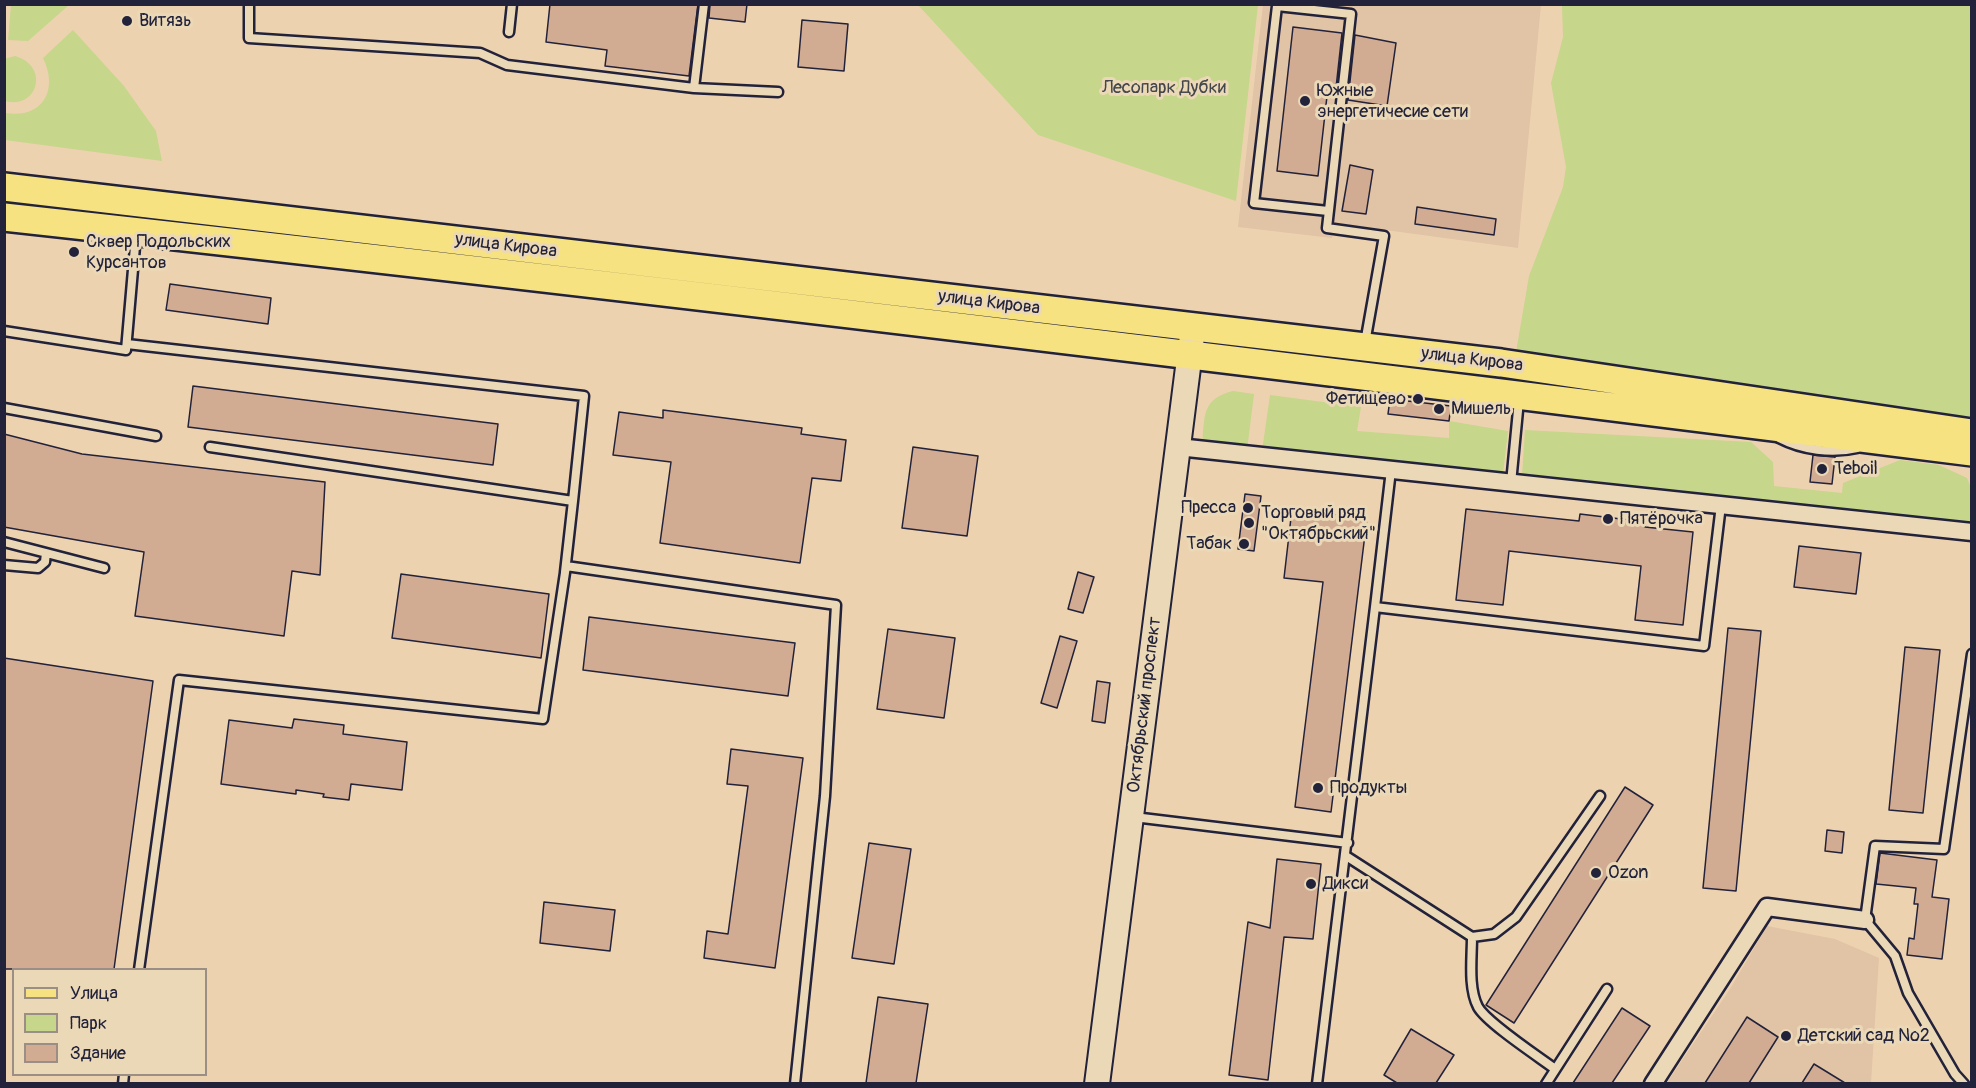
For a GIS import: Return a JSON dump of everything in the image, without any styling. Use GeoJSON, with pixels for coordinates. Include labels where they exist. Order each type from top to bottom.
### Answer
{"type":"FeatureCollection","features":[{"type":"Feature","properties":{"kind":"main road","name":"улица Кирова"},"geometry":{"type":"LineString","coordinates":[[4,187],[1501,363],[1971,433]]}},
{"type":"Feature","properties":{"kind":"main road","name":"улица Кирова"},"geometry":{"type":"LineString","coordinates":[[4,217],[1190,354],[1971,452]]}},
{"type":"Feature","properties":{"kind":"main road","name":"Октябрьский проспект"},"geometry":{"type":"LineString","coordinates":[[1097,1083],[1193,327]]}},
{"type":"Feature","properties":{"kind":"street"},"geometry":{"type":"LineString","coordinates":[[1178,447],[1971,532]]}},
{"type":"Feature","properties":{"kind":"street"},"geometry":{"type":"LineString","coordinates":[[1653,1083],[1767,907],[1865,920]]}},
{"type":"Feature","properties":{"kind":"lane"},"geometry":{"type":"LineString","coordinates":[[249,4],[249,38],[480,53],[507,65],[694,88],[778,92]]}},
{"type":"Feature","properties":{"kind":"lane"},"geometry":{"type":"LineString","coordinates":[[509,32],[512,4]]}},
{"type":"Feature","properties":{"kind":"lane"},"geometry":{"type":"LineString","coordinates":[[694,88],[704,4]]}},
{"type":"Feature","properties":{"kind":"lane"},"geometry":{"type":"LineString","coordinates":[[1328,212],[1254,203],[1277,6],[1351,14],[1328,212],[1326,228],[1384,236],[1364,347]]}},
{"type":"Feature","properties":{"kind":"lane"},"geometry":{"type":"LineString","coordinates":[[4,331],[126,350],[136,231]]}},
{"type":"Feature","properties":{"kind":"lane"},"geometry":{"type":"LineString","coordinates":[[126,344],[584,396],[564,575],[543,719],[179,680],[139,968]]}},
{"type":"Feature","properties":{"kind":"lane"},"geometry":{"type":"LineString","coordinates":[[1511,483],[1519,395]]}},
{"type":"Feature","properties":{"kind":"lane"},"geometry":{"type":"LineString","coordinates":[[4,408],[156,436]]}},
{"type":"Feature","properties":{"kind":"lane"},"geometry":{"type":"LineString","coordinates":[[210,447],[573,501]]}},
{"type":"Feature","properties":{"kind":"lane"},"geometry":{"type":"LineString","coordinates":[[1317,1083],[1348,843],[1391,470]]}},
{"type":"Feature","properties":{"kind":"lane"},"geometry":{"type":"LineString","coordinates":[[1375,607],[1704,646],[1721,505]]}},
{"type":"Feature","properties":{"kind":"lane"},"geometry":{"type":"LineString","coordinates":[[4,542],[104,568]]}},
{"type":"Feature","properties":{"kind":"lane"},"geometry":{"type":"LineString","coordinates":[[4,565],[38,568],[45,562],[46,553]]}},
{"type":"Feature","properties":{"kind":"lane"},"geometry":{"type":"LineString","coordinates":[[564,575],[566,567],[836,605],[825,796],[795,1083]]}},
{"type":"Feature","properties":{"kind":"lane"},"geometry":{"type":"LineString","coordinates":[[1964,1083],[1955,1074],[1908,993],[1895,956],[1865,920],[1875,846],[1944,849],[1971,654]]}},
{"type":"Feature","properties":{"kind":"lane"},"geometry":{"type":"LineString","coordinates":[[1346,856],[1472,937],[1494,934],[1516,917],[1600,796]]}},
{"type":"Feature","properties":{"kind":"lane"},"geometry":{"type":"LineString","coordinates":[[1131,817],[1348,843]]}},
{"type":"Feature","properties":{"kind":"lane"},"geometry":{"type":"LineString","coordinates":[[1472,937],[1472,981],[1479,1007],[1503,1030],[1555,1069]]}},
{"type":"Feature","properties":{"kind":"lane"},"geometry":{"type":"LineString","coordinates":[[1546,1083],[1607,990]]}},
{"type":"Feature","properties":{"kind":"shaded area"},"geometry":{"type":"Polygon","coordinates":[[[1263,5],[1541,5],[1518,248],[1334,223],[1332,238],[1238,227],[1263,5]]]}},
{"type":"Feature","properties":{"kind":"shaded area","name":"Детский сад №2"},"geometry":{"type":"Polygon","coordinates":[[[1767,926],[1835,939],[1879,958],[1871,1083],[1666,1084],[1730,989],[1767,926]]]}},
{"type":"Feature","properties":{"kind":"green space"},"geometry":{"type":"Polygon","coordinates":[[[11,4],[69,5],[28,41],[8,40],[11,4]]]}},
{"type":"Feature","properties":{"kind":"green space","name":"Лесопарк Дубки"},"geometry":{"type":"Polygon","coordinates":[[[918,5],[1258,5],[1236,201],[1038,135],[918,5]]]}},
{"type":"Feature","properties":{"kind":"green space"},"geometry":{"type":"Polygon","coordinates":[[[1562,5],[1971,5],[1971,423],[1847,406],[1850,400],[1515,358],[1529,276],[1563,187],[1566,167],[1551,83],[1563,37],[1562,5]]]}},
{"type":"Feature","properties":{"kind":"green space"},"geometry":{"type":"Polygon","coordinates":[[[73,30],[124,86],[156,131],[162,161],[5,140],[5,113],[29,112],[44,100],[49,81],[43,58],[73,30]]]}},
{"type":"Feature","properties":{"kind":"green space"},"geometry":{"type":"Polygon","coordinates":[[[15,56],[26,61],[33,69],[36,86],[25,99],[16,102],[5,101],[4,59],[15,56]]]}},
{"type":"Feature","properties":{"kind":"green space"},"geometry":{"type":"Polygon","coordinates":[[[1233,391],[1254,394],[1247,450],[1202,445],[1205,417],[1210,404],[1223,394],[1233,391]]]}},
{"type":"Feature","properties":{"kind":"green space"},"geometry":{"type":"Polygon","coordinates":[[[1270,395],[1361,407],[1357,431],[1449,438],[1449,421],[1508,431],[1503,474],[1262,451],[1270,395]]]}},
{"type":"Feature","properties":{"kind":"green space"},"geometry":{"type":"Polygon","coordinates":[[[1525,430],[1751,442],[1773,462],[1774,486],[1842,493],[1843,483],[1900,460],[1939,465],[1967,478],[1971,488],[1971,527],[1522,476],[1525,430]]]}},
{"type":"Feature","properties":{"kind":"building"},"geometry":{"type":"Polygon","coordinates":[[[550,4],[698,4],[689,76],[605,66],[607,50],[546,42],[550,4]]]}},
{"type":"Feature","properties":{"kind":"building"},"geometry":{"type":"Polygon","coordinates":[[[710,4],[747,4],[745,22],[709,18],[710,4]]]}},
{"type":"Feature","properties":{"kind":"building"},"geometry":{"type":"Polygon","coordinates":[[[802,20],[848,24],[844,71],[798,67],[802,20]]]}},
{"type":"Feature","properties":{"kind":"building","name":"Южные энергетичесие сети"},"geometry":{"type":"Polygon","coordinates":[[[1293,27],[1342,33],[1335,97],[1327,96],[1318,176],[1277,171],[1293,27]]]}},
{"type":"Feature","properties":{"kind":"building"},"geometry":{"type":"Polygon","coordinates":[[[1355,35],[1396,43],[1387,106],[1348,100],[1355,35]]]}},
{"type":"Feature","properties":{"kind":"building"},"geometry":{"type":"Polygon","coordinates":[[[1350,165],[1373,170],[1366,214],[1342,211],[1350,165]]]}},
{"type":"Feature","properties":{"kind":"building"},"geometry":{"type":"Polygon","coordinates":[[[1417,207],[1496,219],[1494,235],[1415,224],[1417,207]]]}},
{"type":"Feature","properties":{"kind":"building"},"geometry":{"type":"Polygon","coordinates":[[[170,284],[271,298],[268,324],[166,310],[170,284]]]}},
{"type":"Feature","properties":{"kind":"building"},"geometry":{"type":"Polygon","coordinates":[[[193,386],[498,424],[493,465],[188,427],[193,386]]]}},
{"type":"Feature","properties":{"kind":"building"},"geometry":{"type":"Polygon","coordinates":[[[1390,399],[1451,406],[1449,421],[1388,414],[1390,399]]]}},
{"type":"Feature","properties":{"kind":"building"},"geometry":{"type":"Polygon","coordinates":[[[663,410],[802,428],[801,434],[846,440],[841,481],[812,478],[800,563],[660,543],[671,462],[613,455],[619,412],[663,418],[663,410]]]}},
{"type":"Feature","properties":{"kind":"building"},"geometry":{"type":"Polygon","coordinates":[[[4,434],[82,454],[325,482],[320,575],[292,571],[284,636],[135,616],[144,552],[4,527],[4,434]]]}},
{"type":"Feature","properties":{"kind":"building"},"geometry":{"type":"Polygon","coordinates":[[[913,447],[978,456],[967,536],[902,528],[913,447]]]}},
{"type":"Feature","properties":{"kind":"building"},"geometry":{"type":"Polygon","coordinates":[[[1813,455],[1835,457],[1832,484],[1810,482],[1813,455]]]}},
{"type":"Feature","properties":{"kind":"building","name":"Торговый ряд \"Октябрьский\""},"geometry":{"type":"Polygon","coordinates":[[[1245,494],[1261,496],[1254,551],[1238,549],[1245,494]]]}},
{"type":"Feature","properties":{"kind":"building"},"geometry":{"type":"Polygon","coordinates":[[[1292,509],[1367,518],[1331,812],[1295,807],[1323,582],[1284,578],[1292,509]]]}},
{"type":"Feature","properties":{"kind":"building"},"geometry":{"type":"Polygon","coordinates":[[[1466,509],[1579,521],[1580,514],[1646,522],[1645,527],[1693,532],[1683,625],[1635,620],[1641,566],[1509,551],[1503,605],[1456,600],[1466,509]]]}},
{"type":"Feature","properties":{"kind":"building"},"geometry":{"type":"Polygon","coordinates":[[[1799,546],[1861,553],[1856,594],[1794,587],[1799,546]]]}},
{"type":"Feature","properties":{"kind":"building"},"geometry":{"type":"Polygon","coordinates":[[[1078,572],[1094,577],[1083,613],[1068,609],[1078,572]]]}},
{"type":"Feature","properties":{"kind":"building"},"geometry":{"type":"Polygon","coordinates":[[[401,574],[549,594],[541,658],[392,638],[401,574]]]}},
{"type":"Feature","properties":{"kind":"building"},"geometry":{"type":"Polygon","coordinates":[[[589,617],[795,643],[788,696],[583,670],[589,617]]]}},
{"type":"Feature","properties":{"kind":"building"},"geometry":{"type":"Polygon","coordinates":[[[1728,628],[1761,631],[1736,891],[1703,888],[1728,628]]]}},
{"type":"Feature","properties":{"kind":"building"},"geometry":{"type":"Polygon","coordinates":[[[888,629],[955,638],[944,718],[877,709],[888,629]]]}},
{"type":"Feature","properties":{"kind":"building"},"geometry":{"type":"Polygon","coordinates":[[[1060,636],[1077,641],[1057,708],[1041,703],[1060,636]]]}},
{"type":"Feature","properties":{"kind":"building"},"geometry":{"type":"Polygon","coordinates":[[[1905,647],[1940,650],[1923,813],[1889,810],[1905,647]]]}},
{"type":"Feature","properties":{"kind":"building"},"geometry":{"type":"Polygon","coordinates":[[[4,658],[153,681],[114,968],[4,969],[4,658]]]}},
{"type":"Feature","properties":{"kind":"building"},"geometry":{"type":"Polygon","coordinates":[[[1097,681],[1110,683],[1105,723],[1092,721],[1097,681]]]}},
{"type":"Feature","properties":{"kind":"building"},"geometry":{"type":"Polygon","coordinates":[[[294,719],[344,725],[343,734],[407,742],[402,790],[351,784],[349,800],[323,797],[324,794],[296,790],[296,794],[221,784],[229,720],[292,728],[294,719]]]}},
{"type":"Feature","properties":{"kind":"building"},"geometry":{"type":"Polygon","coordinates":[[[731,749],[803,758],[775,968],[704,958],[707,931],[728,934],[748,786],[727,784],[731,749]]]}},
{"type":"Feature","properties":{"kind":"building"},"geometry":{"type":"Polygon","coordinates":[[[1625,787],[1653,805],[1514,1023],[1486,1005],[1625,787]]]}},
{"type":"Feature","properties":{"kind":"building"},"geometry":{"type":"Polygon","coordinates":[[[1827,830],[1844,832],[1842,853],[1825,851],[1827,830]]]}},
{"type":"Feature","properties":{"kind":"building"},"geometry":{"type":"Polygon","coordinates":[[[869,843],[911,849],[894,964],[852,958],[869,843]]]}},
{"type":"Feature","properties":{"kind":"building"},"geometry":{"type":"Polygon","coordinates":[[[1880,853],[1937,860],[1932,897],[1949,899],[1942,959],[1907,955],[1909,938],[1914,939],[1918,904],[1914,904],[1916,888],[1876,884],[1880,853]]]}},
{"type":"Feature","properties":{"kind":"building"},"geometry":{"type":"Polygon","coordinates":[[[1277,859],[1321,864],[1313,939],[1284,937],[1268,1080],[1229,1075],[1248,922],[1270,928],[1277,859]]]}},
{"type":"Feature","properties":{"kind":"building"},"geometry":{"type":"Polygon","coordinates":[[[544,902],[615,910],[610,951],[540,943],[544,902]]]}},
{"type":"Feature","properties":{"kind":"building"},"geometry":{"type":"Polygon","coordinates":[[[878,997],[928,1004],[916,1083],[866,1083],[878,997]]]}},
{"type":"Feature","properties":{"kind":"building"},"geometry":{"type":"Polygon","coordinates":[[[1622,1008],[1650,1026],[1612,1083],[1573,1083],[1622,1008]]]}},
{"type":"Feature","properties":{"kind":"building"},"geometry":{"type":"Polygon","coordinates":[[[1747,1017],[1778,1037],[1749,1083],[1705,1083],[1747,1017]]]}},
{"type":"Feature","properties":{"kind":"building"},"geometry":{"type":"Polygon","coordinates":[[[1411,1029],[1454,1055],[1436,1083],[1397,1083],[1384,1075],[1411,1029]]]}},
{"type":"Feature","properties":{"kind":"building"},"geometry":{"type":"Polygon","coordinates":[[[1814,1064],[1845,1083],[1802,1083],[1814,1064]]]}},
{"type":"Feature","properties":{"kind":"place","name":"Витязь"},"geometry":{"type":"Point","coordinates":[127,21]}},
{"type":"Feature","properties":{"kind":"place","name":"Южные энергетичесие сети"},"geometry":{"type":"Point","coordinates":[1305,101]}},
{"type":"Feature","properties":{"kind":"place","name":"Сквер Подольских Курсантов"},"geometry":{"type":"Point","coordinates":[74,252]}},
{"type":"Feature","properties":{"kind":"place","name":"Фетищево"},"geometry":{"type":"Point","coordinates":[1418,399]}},
{"type":"Feature","properties":{"kind":"place","name":"Мишель"},"geometry":{"type":"Point","coordinates":[1439,409]}},
{"type":"Feature","properties":{"kind":"place","name":"Teboil"},"geometry":{"type":"Point","coordinates":[1822,469]}},
{"type":"Feature","properties":{"kind":"place","name":"Пресса"},"geometry":{"type":"Point","coordinates":[1248,508]}},
{"type":"Feature","properties":{"kind":"place","name":"Пятёрочка"},"geometry":{"type":"Point","coordinates":[1608,519]}},
{"type":"Feature","properties":{"kind":"place","name":"Торговый ряд \"Октябрьский\""},"geometry":{"type":"Point","coordinates":[1249,523]}},
{"type":"Feature","properties":{"kind":"place","name":"Табак"},"geometry":{"type":"Point","coordinates":[1244,544]}},
{"type":"Feature","properties":{"kind":"place","name":"Продукты"},"geometry":{"type":"Point","coordinates":[1318,788]}},
{"type":"Feature","properties":{"kind":"place","name":"Ozon"},"geometry":{"type":"Point","coordinates":[1596,873]}},
{"type":"Feature","properties":{"kind":"place","name":"Дикси"},"geometry":{"type":"Point","coordinates":[1311,884]}},
{"type":"Feature","properties":{"kind":"place","name":"Детский сад №2"},"geometry":{"type":"Point","coordinates":[1786,1036]}}]}
